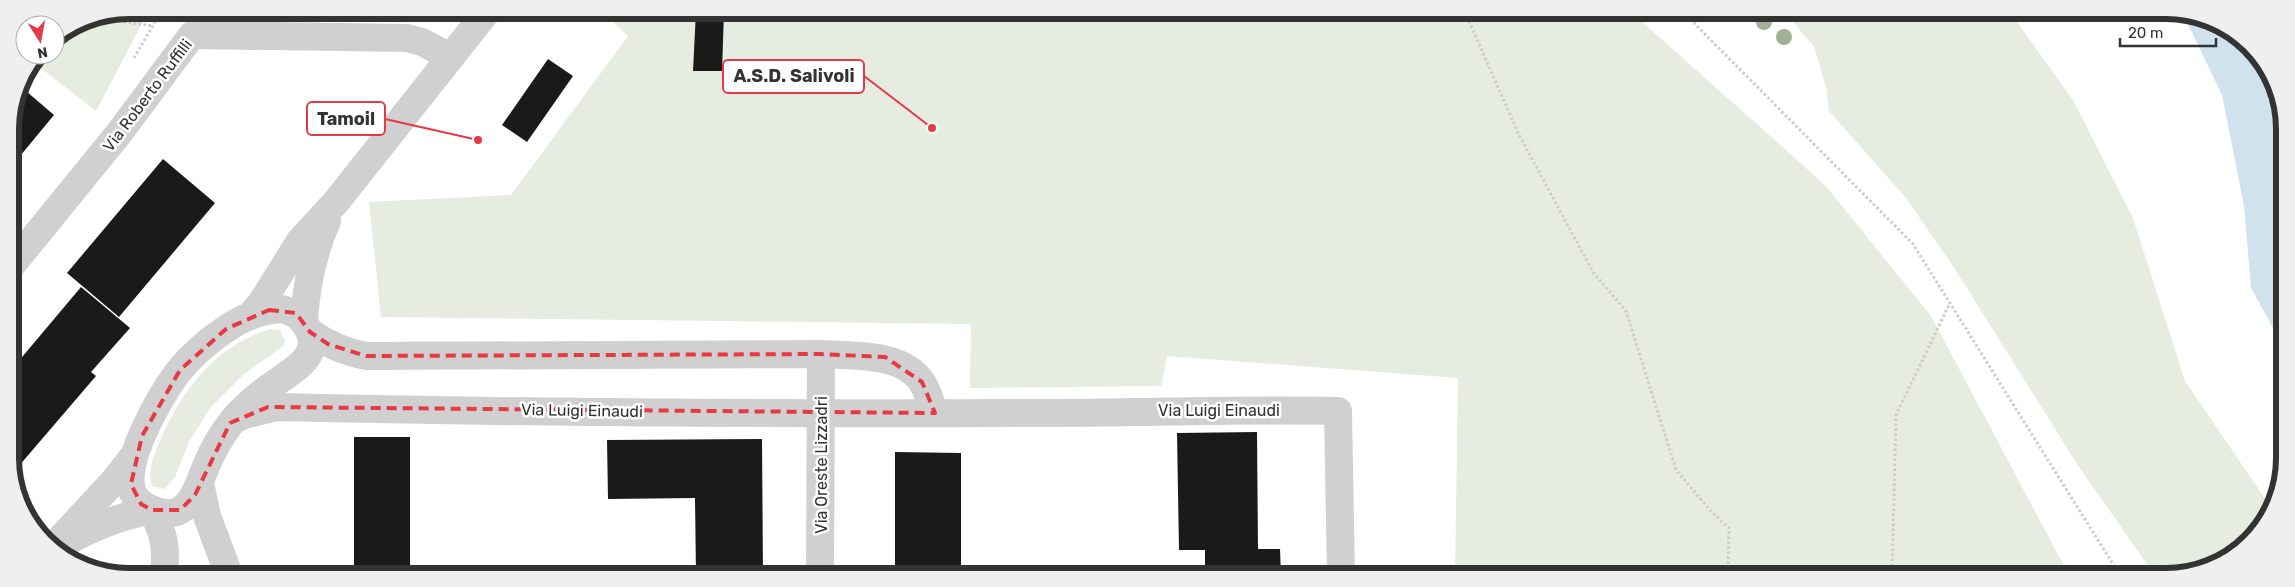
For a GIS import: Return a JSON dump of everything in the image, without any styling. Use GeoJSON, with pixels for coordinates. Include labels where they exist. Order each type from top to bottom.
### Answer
{"type":"FeatureCollection","features":[{"type":"Feature","properties":{"kind":"street"},"geometry":{"type":"LineString","coordinates":[[250,316],[262,302],[300,241],[336,202],[481,19]]}},
{"type":"Feature","properties":{"kind":"street","name":"Via Roberto Ruffilli"},"geometry":{"type":"LineString","coordinates":[[19,256],[120,132],[192,35],[407,38],[422,42],[450,57]]}},
{"type":"Feature","properties":{"kind":"street"},"geometry":{"type":"LineString","coordinates":[[336,202],[314,254],[308,278],[307,327],[310,352],[306,360],[298,369],[261,393],[232,421],[211,455],[195,495],[180,510],[164,513],[152,510],[141,504],[133,494],[131,484],[136,452],[149,421],[180,370],[226,329],[250,316],[269,310],[282,309],[296,313],[307,327],[328,344],[348,352],[366,356],[821,354],[885,358],[906,369],[922,382],[935,413]]}},
{"type":"Feature","properties":{"kind":"street","name":"Via Oreste Lizzadri"},"geometry":{"type":"LineString","coordinates":[[820,568],[821,354]]}},
{"type":"Feature","properties":{"kind":"street","name":"Via Luigi Einaudi"},"geometry":{"type":"LineString","coordinates":[[232,421],[244,415],[277,407],[822,414],[1247,409],[1338,411],[1341,568]]}},
{"type":"Feature","properties":{"kind":"street"},"geometry":{"type":"LineString","coordinates":[[58,543],[114,481],[136,452]]}},
{"type":"Feature","properties":{"kind":"street"},"geometry":{"type":"LineString","coordinates":[[200,484],[207,516],[226,568]]}},
{"type":"Feature","properties":{"kind":"street"},"geometry":{"type":"LineString","coordinates":[[60,544],[112,519],[152,510]]}},
{"type":"Feature","properties":{"kind":"street"},"geometry":{"type":"LineString","coordinates":[[152,510],[160,526],[166,547],[164,568]]}},
{"type":"Feature","properties":{"kind":"path"},"geometry":{"type":"LineString","coordinates":[[1467,19],[1527,150],[1593,272],[1626,311],[1676,470],[1710,510],[1729,528],[1728,568]]}},
{"type":"Feature","properties":{"kind":"path"},"geometry":{"type":"LineString","coordinates":[[1690,19],[1913,244],[2115,568]]}},
{"type":"Feature","properties":{"kind":"path"},"geometry":{"type":"LineString","coordinates":[[114,20],[153,26]]}},
{"type":"Feature","properties":{"kind":"path"},"geometry":{"type":"LineString","coordinates":[[1892,568],[1896,415],[1950,302]]}},
{"type":"Feature","properties":{"kind":"highlighted area"},"geometry":{"type":"Polygon","coordinates":[[[269,310],[296,313],[310,332],[328,344],[366,356],[821,354],[885,357],[922,382],[935,413],[268,407],[230,423],[195,495],[180,510],[152,510],[141,504],[131,484],[142,436],[180,370],[226,329],[269,310]]]}},
{"type":"Feature","properties":{"kind":"shaded area"},"geometry":{"type":"Polygon","coordinates":[[[144,19],[96,111],[38,66],[65,65],[65,39],[80,30],[100,22],[144,19]]]}},
{"type":"Feature","properties":{"kind":"shaded area"},"geometry":{"type":"Polygon","coordinates":[[[610,19],[1639,19],[1825,185],[1931,316],[2065,568],[1455,568],[1458,378],[1167,356],[1161,386],[970,388],[971,324],[381,317],[369,202],[511,195],[628,36],[610,19]]]}},
{"type":"Feature","properties":{"kind":"shaded area"},"geometry":{"type":"Polygon","coordinates":[[[1791,19],[2015,19],[2073,100],[2133,218],[2185,381],[2267,502],[2254,525],[2239,541],[2221,554],[2202,562],[2174,568],[2150,568],[2077,464],[1955,269],[1906,198],[1829,111],[1826,87],[1814,47],[1791,19]]]}},
{"type":"Feature","properties":{"kind":"shaded area"},"geometry":{"type":"Polygon","coordinates":[[[270,329],[280,330],[285,341],[283,346],[244,374],[210,408],[189,442],[175,477],[165,489],[152,486],[150,475],[156,452],[178,405],[190,388],[217,358],[233,346],[251,336],[270,329]]]}},
{"type":"Feature","properties":{"kind":"water"},"geometry":{"type":"Polygon","coordinates":[[[2186,21],[2215,30],[2233,41],[2254,62],[2262,74],[2270,93],[2276,121],[2276,333],[2251,288],[2244,206],[2222,95],[2186,21]]]}},
{"type":"Feature","properties":{"kind":"building"},"geometry":{"type":"Polygon","coordinates":[[[696,19],[724,19],[722,71],[693,71],[696,19]]]}},
{"type":"Feature","properties":{"kind":"building"},"geometry":{"type":"Polygon","coordinates":[[[548,59],[573,76],[527,142],[502,125],[548,59]]]}},
{"type":"Feature","properties":{"kind":"building"},"geometry":{"type":"Polygon","coordinates":[[[26,91],[54,115],[19,157],[19,121],[22,100],[26,91]]]}},
{"type":"Feature","properties":{"kind":"building"},"geometry":{"type":"Polygon","coordinates":[[[163,159],[215,203],[119,317],[67,273],[163,159]]]}},
{"type":"Feature","properties":{"kind":"building"},"geometry":{"type":"Polygon","coordinates":[[[81,287],[130,328],[91,372],[96,376],[19,465],[19,361],[81,287]]]}},
{"type":"Feature","properties":{"kind":"building"},"geometry":{"type":"Polygon","coordinates":[[[1257,432],[1258,549],[1280,549],[1281,568],[1205,568],[1205,550],[1179,550],[1177,433],[1257,432]]]}},
{"type":"Feature","properties":{"kind":"building"},"geometry":{"type":"Polygon","coordinates":[[[354,437],[410,437],[410,568],[354,568],[354,437]]]}},
{"type":"Feature","properties":{"kind":"building"},"geometry":{"type":"Polygon","coordinates":[[[762,439],[763,568],[696,568],[695,498],[608,499],[607,440],[762,439]]]}},
{"type":"Feature","properties":{"kind":"building"},"geometry":{"type":"Polygon","coordinates":[[[895,452],[961,453],[961,568],[895,568],[895,452]]]}},
{"type":"Feature","properties":{"kind":"place","name":"A.S.D. Salivoli"},"geometry":{"type":"Point","coordinates":[932,128]}},
{"type":"Feature","properties":{"kind":"place","name":"Tamoil"},"geometry":{"type":"Point","coordinates":[478,140]}}]}
